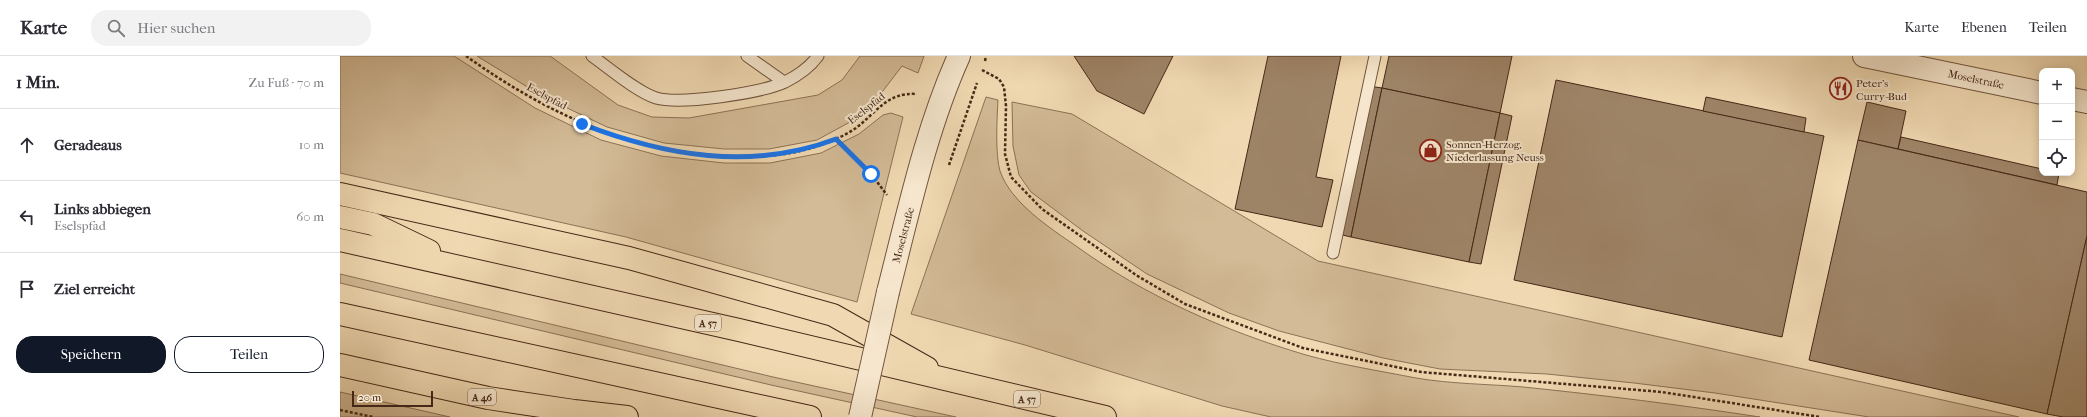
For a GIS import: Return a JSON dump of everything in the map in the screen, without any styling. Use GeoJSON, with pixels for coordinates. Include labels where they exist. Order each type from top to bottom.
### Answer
{"type":"FeatureCollection","features":[{"type":"Feature","properties":{"kind":"highway"},"geometry":{"type":"LineString","coordinates":[[340,194],[629,258],[833,315],[949,381]]}},
{"type":"Feature","properties":{"kind":"highway"},"geometry":{"type":"LineString","coordinates":[[340,217],[373,224],[467,269]]}},
{"type":"Feature","properties":{"kind":"highway","name":"A 57"},"geometry":{"type":"LineString","coordinates":[[340,240],[739,330],[1105,417]]}},
{"type":"Feature","properties":{"kind":"highway"},"geometry":{"type":"LineString","coordinates":[[340,314],[810,417]]}},
{"type":"Feature","properties":{"kind":"highway","name":"A 46"},"geometry":{"type":"LineString","coordinates":[[340,365],[488,398],[574,411],[627,417]]}},
{"type":"Feature","properties":{"kind":"street","name":"Moselstraße"},"geometry":{"type":"LineString","coordinates":[[860,417],[888,292],[921,168],[943,96],[958,56]]}},
{"type":"Feature","properties":{"kind":"street","name":"Moselstraße"},"geometry":{"type":"LineString","coordinates":[[1864,56],[2039,92]]}},
{"type":"Feature","properties":{"kind":"street"},"geometry":{"type":"LineString","coordinates":[[2075,100],[2087,102]]}},
{"type":"Feature","properties":{"kind":"lane"},"geometry":{"type":"LineString","coordinates":[[592,56],[648,94],[672,101],[690,101],[768,88],[784,82],[798,74],[818,56]]}},
{"type":"Feature","properties":{"kind":"lane"},"geometry":{"type":"LineString","coordinates":[[747,56],[784,82]]}},
{"type":"Feature","properties":{"kind":"lane"},"geometry":{"type":"LineString","coordinates":[[1333,253],[1375,56]]}},
{"type":"Feature","properties":{"kind":"path","name":"Eselspfad"},"geometry":{"type":"LineString","coordinates":[[466,56],[529,96],[582,124],[621,139],[659,149],[702,155],[747,158],[790,154],[836,139],[856,128],[884,103],[895,96],[907,93],[919,94]]}},
{"type":"Feature","properties":{"kind":"path"},"geometry":{"type":"LineString","coordinates":[[970,102],[982,70],[999,79],[1004,87],[1006,106],[1005,154],[1011,177],[1042,209],[1136,275],[1186,304],[1303,348],[1421,372],[1662,392],[1820,417]]}},
{"type":"Feature","properties":{"kind":"path"},"geometry":{"type":"LineString","coordinates":[[836,139],[871,174],[891,200]]}},
{"type":"Feature","properties":{"kind":"path"},"geometry":{"type":"LineString","coordinates":[[340,410],[373,417]]}},
{"type":"Feature","properties":{"kind":"shaded area"},"geometry":{"type":"Polygon","coordinates":[[[340,56],[454,56],[535,108],[601,140],[661,156],[724,163],[770,163],[821,153],[859,134],[883,115],[891,113],[903,117],[857,302],[626,237],[340,173],[340,56]]]}},
{"type":"Feature","properties":{"kind":"shaded area"},"geometry":{"type":"Polygon","coordinates":[[[477,56],[550,56],[618,105],[652,117],[689,118],[818,95],[842,80],[860,56],[924,56],[918,73],[902,66],[876,100],[850,122],[817,140],[769,149],[724,149],[664,143],[607,127],[542,96],[477,56]]]}},
{"type":"Feature","properties":{"kind":"shaded area"},"geometry":{"type":"Polygon","coordinates":[[[986,97],[998,100],[997,146],[1000,171],[1005,183],[1013,194],[1032,214],[1102,264],[1130,281],[1186,310],[1216,323],[1246,335],[1320,359],[1416,378],[1443,382],[1523,387],[1582,393],[1760,417],[1271,417],[1222,406],[1025,345],[911,314],[986,97]]]}},
{"type":"Feature","properties":{"kind":"shaded area"},"geometry":{"type":"Polygon","coordinates":[[[1012,102],[1072,114],[1318,261],[2019,417],[1869,417],[1715,393],[1634,383],[1547,374],[1440,369],[1383,358],[1279,331],[1229,313],[1147,274],[1083,231],[1031,192],[1019,175],[1013,146],[1012,102]]]}},
{"type":"Feature","properties":{"kind":"shaded area"},"geometry":{"type":"Polygon","coordinates":[[[340,274],[773,377],[956,417],[917,417],[771,385],[340,283],[340,274]]]}},
{"type":"Feature","properties":{"kind":"shaded area"},"geometry":{"type":"Polygon","coordinates":[[[340,392],[450,417],[340,417],[340,392]]]}},
{"type":"Feature","properties":{"kind":"building"},"geometry":{"type":"Polygon","coordinates":[[[1074,56],[1173,56],[1144,114],[1097,91],[1074,56]]]}},
{"type":"Feature","properties":{"kind":"building"},"geometry":{"type":"Polygon","coordinates":[[[1268,56],[1341,56],[1316,177],[1333,180],[1322,227],[1235,209],[1268,56]]]}},
{"type":"Feature","properties":{"kind":"building"},"geometry":{"type":"Polygon","coordinates":[[[1389,56],[1512,56],[1500,113],[1382,88],[1389,56]]]}},
{"type":"Feature","properties":{"kind":"building"},"geometry":{"type":"Polygon","coordinates":[[[1556,80],[1824,136],[1782,337],[1514,280],[1556,80]]]}},
{"type":"Feature","properties":{"kind":"building"},"geometry":{"type":"Polygon","coordinates":[[[1369,86],[1382,88],[1351,237],[1338,234],[1369,86]]]}},
{"type":"Feature","properties":{"kind":"building","name":"Sonnen-Herzog, Niederlassung Neuss"},"geometry":{"type":"Polygon","coordinates":[[[1382,88],[1500,113],[1469,262],[1351,237],[1382,88]]]}},
{"type":"Feature","properties":{"kind":"building"},"geometry":{"type":"Polygon","coordinates":[[[1706,97],[1806,118],[1804,132],[1703,111],[1706,97]]]}},
{"type":"Feature","properties":{"kind":"building"},"geometry":{"type":"Polygon","coordinates":[[[1867,102],[1906,111],[1898,149],[1858,140],[1867,102]]]}},
{"type":"Feature","properties":{"kind":"building"},"geometry":{"type":"Polygon","coordinates":[[[1500,113],[1512,116],[1481,264],[1469,262],[1500,113]]]}},
{"type":"Feature","properties":{"kind":"building"},"geometry":{"type":"Polygon","coordinates":[[[1901,137],[2039,168],[2039,176],[2058,176],[2057,185],[1898,149],[1901,137]]]}},
{"type":"Feature","properties":{"kind":"building"},"geometry":{"type":"Polygon","coordinates":[[[1858,140],[2087,192],[2087,236],[2047,414],[1809,360],[1858,140]]]}},
{"type":"Feature","properties":{"kind":"building"},"geometry":{"type":"Polygon","coordinates":[[[2087,236],[2087,417],[2063,417],[2047,414],[2087,236]]]}},
{"type":"Feature","properties":{"kind":"place","name":"Peter's Curry-Bud"},"geometry":{"type":"Point","coordinates":[1840,89]}},
{"type":"Feature","properties":{"kind":"place","name":"Sonnen-Herzog, Niederlassung Neuss"},"geometry":{"type":"Point","coordinates":[1431,150]}},
{"type":"Feature","properties":{"kind":"route"},"geometry":{"type":"LineString","coordinates":[[582,124],[621,139],[659,149],[702,155],[747,158],[790,154],[836,139],[871,174]]}}]}
